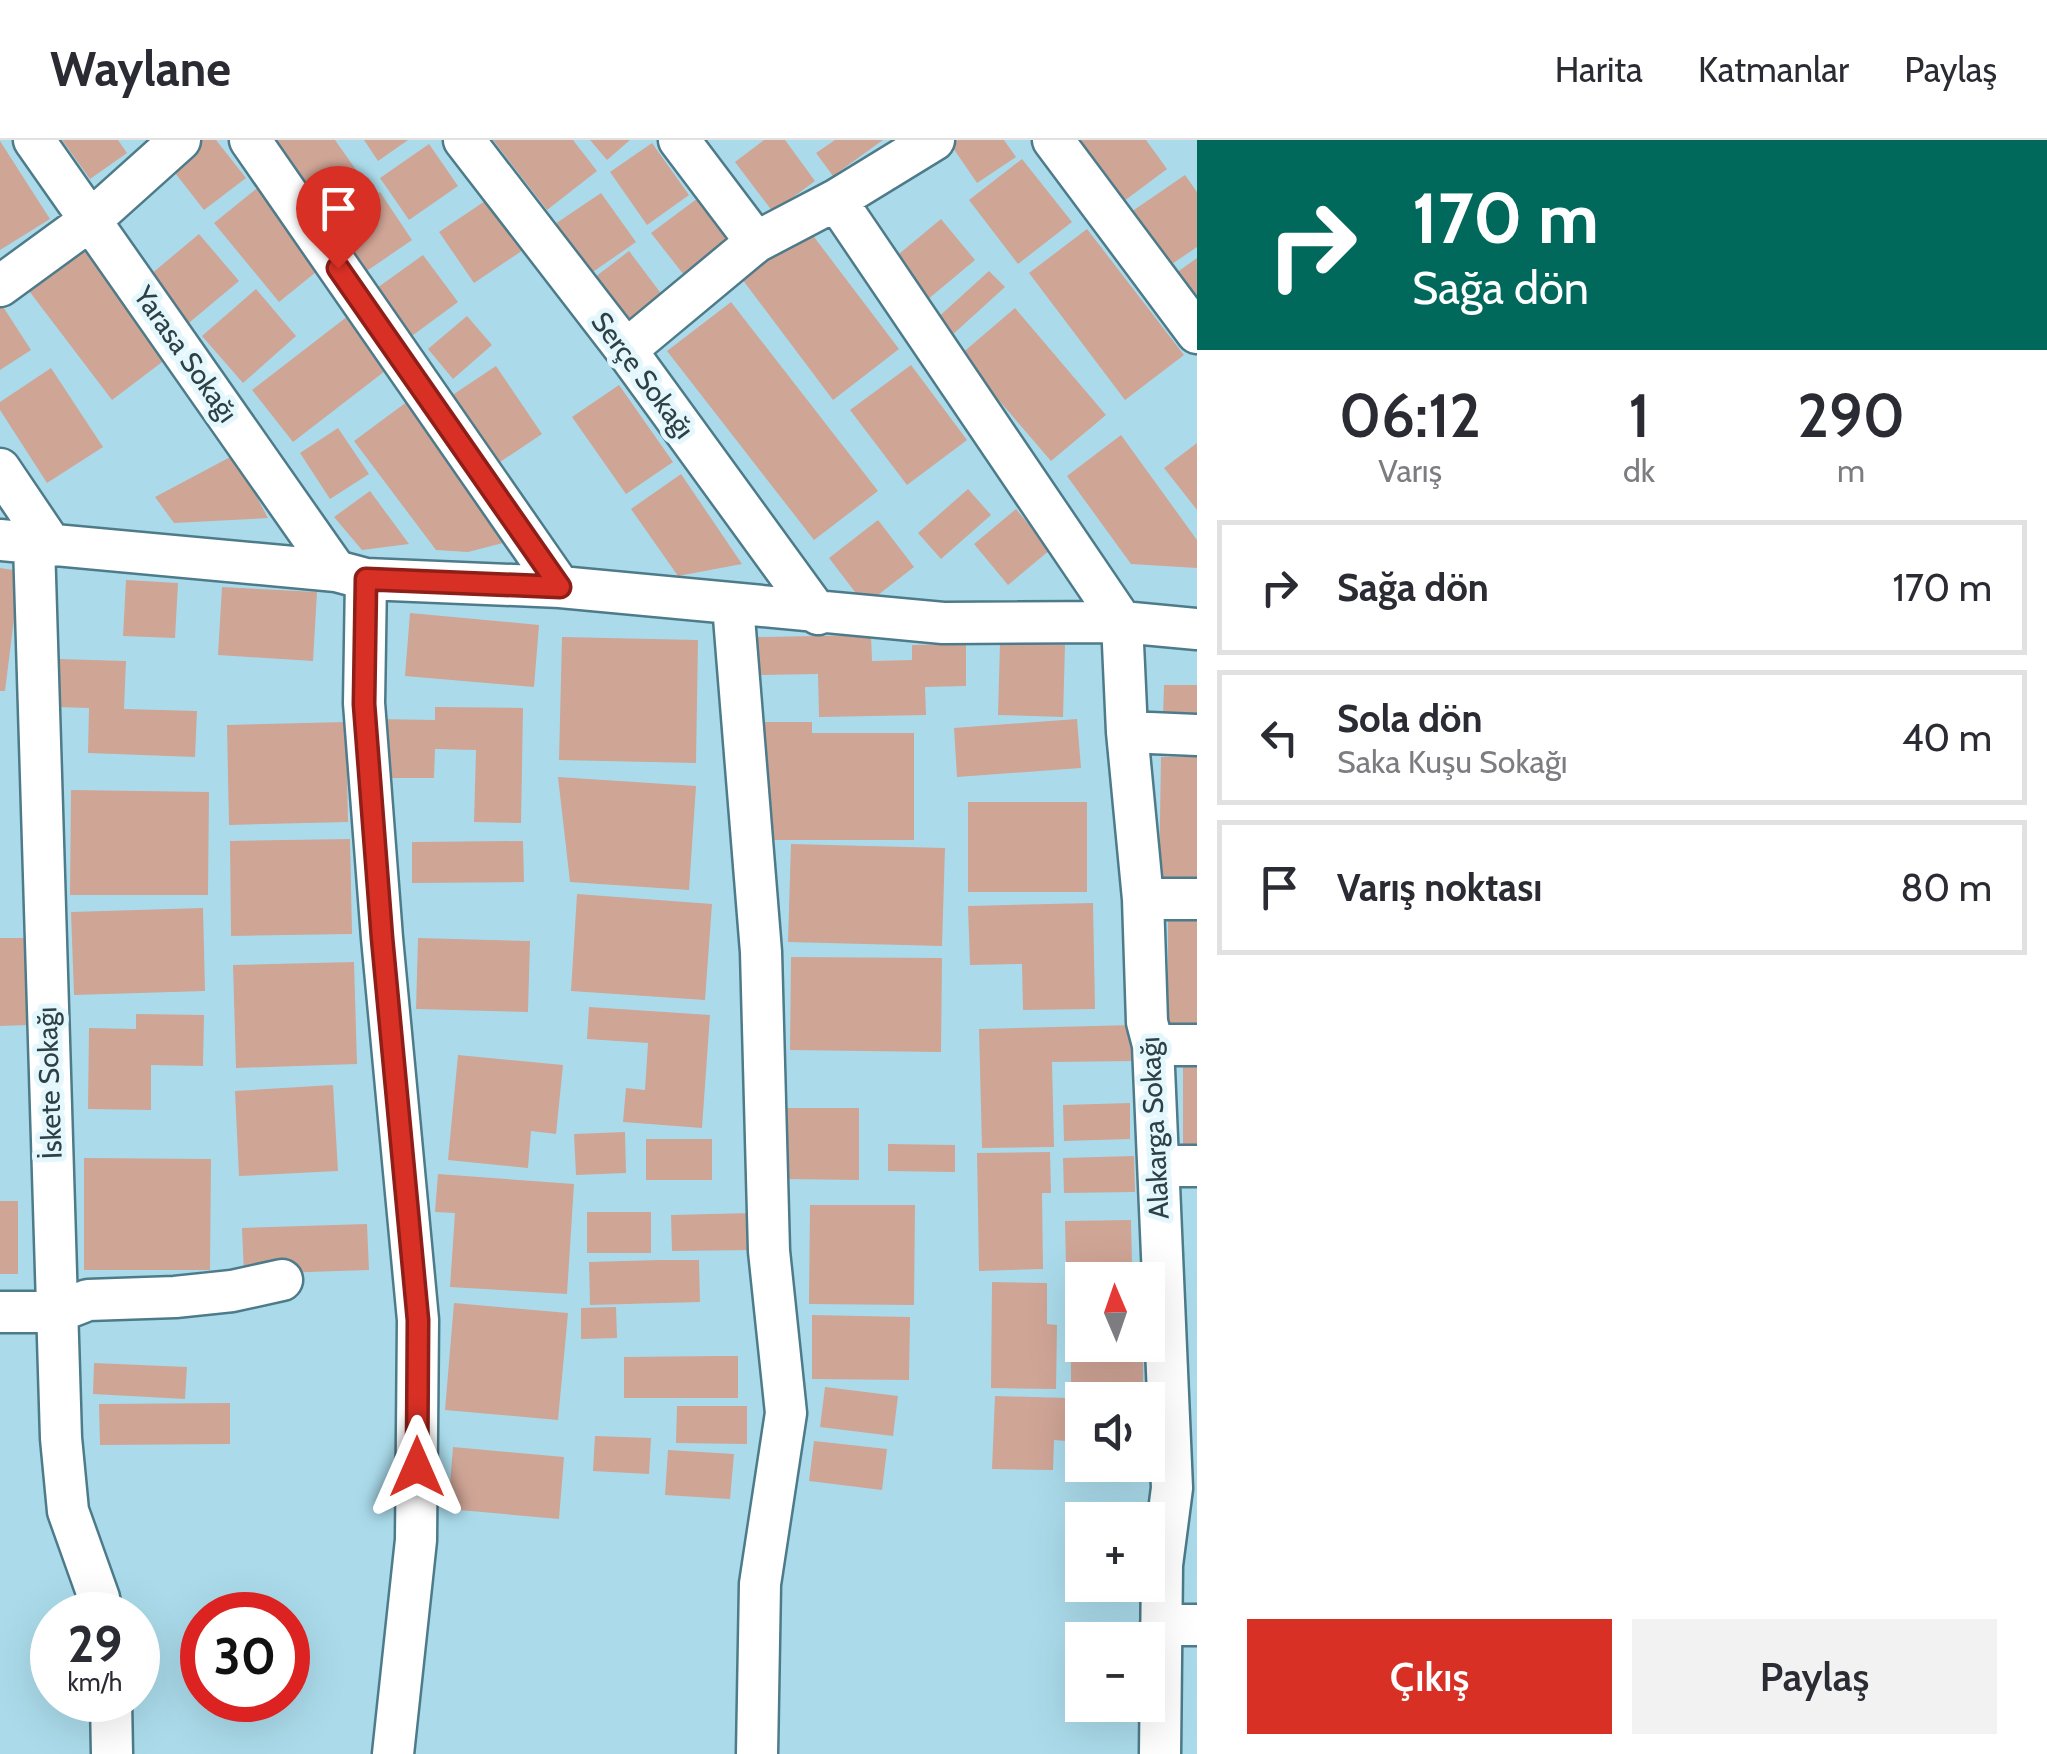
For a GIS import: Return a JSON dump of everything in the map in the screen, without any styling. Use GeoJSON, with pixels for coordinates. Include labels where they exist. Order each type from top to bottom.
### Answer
{"type":"FeatureCollection","features":[{"type":"Feature","properties":{"kind":"street","name":"Yarasa Sokağı"},"geometry":{"type":"LineString","coordinates":[[34,140],[351,575]]}},
{"type":"Feature","properties":{"kind":"street"},"geometry":{"type":"LineString","coordinates":[[0,286],[92,219],[180,140]]}},
{"type":"Feature","properties":{"kind":"street"},"geometry":{"type":"LineString","coordinates":[[250,140],[560,587]]}},
{"type":"Feature","properties":{"kind":"street","name":"Serçe Sokağı"},"geometry":{"type":"LineString","coordinates":[[464,140],[626,350],[818,614]]}},
{"type":"Feature","properties":{"kind":"street"},"geometry":{"type":"LineString","coordinates":[[679,140],[756,242]]}},
{"type":"Feature","properties":{"kind":"street"},"geometry":{"type":"LineString","coordinates":[[1053,140],[1197,333]]}},
{"type":"Feature","properties":{"kind":"street"},"geometry":{"type":"LineString","coordinates":[[626,350],[756,242],[836,200],[919,144]]}},
{"type":"Feature","properties":{"kind":"street"},"geometry":{"type":"LineString","coordinates":[[836,200],[1122,622]]}},
{"type":"Feature","properties":{"kind":"street"},"geometry":{"type":"LineString","coordinates":[[0,469],[29,543],[351,575],[560,587],[818,614],[944,623],[1122,622],[1197,629]]}},
{"type":"Feature","properties":{"kind":"street","name":"İskete Sokağı"},"geometry":{"type":"LineString","coordinates":[[29,543],[62,1438],[68,1511],[97,1592]]}},
{"type":"Feature","properties":{"kind":"street"},"geometry":{"type":"LineString","coordinates":[[351,575],[418,1320],[416,1540],[392,1754]]}},
{"type":"Feature","properties":{"kind":"street"},"geometry":{"type":"LineString","coordinates":[[733,604],[761,952],[769,1251],[786,1412],[760,1584],[757,1754]]}},
{"type":"Feature","properties":{"kind":"street","name":"Alakarga Sokağı"},"geometry":{"type":"LineString","coordinates":[[1122,622],[1148,1022],[1178,1166],[1160,1261],[1182,1323],[1185,1488],[1162,1565],[1179,1625],[1160,1754]]}},
{"type":"Feature","properties":{"kind":"street"},"geometry":{"type":"LineString","coordinates":[[1128,732],[1197,735]]}},
{"type":"Feature","properties":{"kind":"street"},"geometry":{"type":"LineString","coordinates":[[1143,899],[1197,899]]}},
{"type":"Feature","properties":{"kind":"street"},"geometry":{"type":"LineString","coordinates":[[1152,1045],[1197,1045]]}},
{"type":"Feature","properties":{"kind":"street"},"geometry":{"type":"LineString","coordinates":[[0,1312],[57,1312],[88,1300],[175,1297],[232,1291],[282,1280]]}},
{"type":"Feature","properties":{"kind":"street"},"geometry":{"type":"LineString","coordinates":[[111,1722],[112,1754]]}},
{"type":"Feature","properties":{"kind":"building"},"geometry":{"type":"Polygon","coordinates":[[[62,140],[118,140],[127,153],[90,179],[62,140]]]}},
{"type":"Feature","properties":{"kind":"building"},"geometry":{"type":"Polygon","coordinates":[[[199,140],[216,140],[246,178],[204,210],[168,164],[199,140]]]}},
{"type":"Feature","properties":{"kind":"building"},"geometry":{"type":"Polygon","coordinates":[[[263,140],[335,140],[366,184],[317,217],[263,140]]]}},
{"type":"Feature","properties":{"kind":"building"},"geometry":{"type":"Polygon","coordinates":[[[364,140],[408,140],[378,161],[364,140]]]}},
{"type":"Feature","properties":{"kind":"building"},"geometry":{"type":"Polygon","coordinates":[[[493,140],[573,140],[597,171],[547,210],[493,140]]]}},
{"type":"Feature","properties":{"kind":"building"},"geometry":{"type":"Polygon","coordinates":[[[590,140],[630,140],[607,160],[590,140]]]}},
{"type":"Feature","properties":{"kind":"building"},"geometry":{"type":"Polygon","coordinates":[[[764,140],[785,140],[815,181],[773,212],[735,162],[764,140]]]}},
{"type":"Feature","properties":{"kind":"building"},"geometry":{"type":"Polygon","coordinates":[[[835,140],[883,140],[833,176],[816,153],[835,140]]]}},
{"type":"Feature","properties":{"kind":"building"},"geometry":{"type":"Polygon","coordinates":[[[958,140],[1004,140],[1016,157],[977,183],[951,145],[958,140]]]}},
{"type":"Feature","properties":{"kind":"building"},"geometry":{"type":"Polygon","coordinates":[[[1083,140],[1146,140],[1167,169],[1112,210],[1068,151],[1083,140]]]}},
{"type":"Feature","properties":{"kind":"building"},"geometry":{"type":"Polygon","coordinates":[[[0,141],[50,219],[0,250],[0,141]]]}},
{"type":"Feature","properties":{"kind":"building"},"geometry":{"type":"Polygon","coordinates":[[[652,143],[689,195],[647,225],[610,172],[652,143]]]}},
{"type":"Feature","properties":{"kind":"building"},"geometry":{"type":"Polygon","coordinates":[[[429,144],[458,186],[409,220],[380,178],[429,144]]]}},
{"type":"Feature","properties":{"kind":"building"},"geometry":{"type":"Polygon","coordinates":[[[1022,159],[1072,222],[1018,264],[969,200],[1022,159]]]}},
{"type":"Feature","properties":{"kind":"building"},"geometry":{"type":"Polygon","coordinates":[[[1185,175],[1197,192],[1197,247],[1169,266],[1131,212],[1185,175]]]}},
{"type":"Feature","properties":{"kind":"building"},"geometry":{"type":"Polygon","coordinates":[[[261,185],[326,264],[279,302],[214,223],[261,185]]]}},
{"type":"Feature","properties":{"kind":"building"},"geometry":{"type":"Polygon","coordinates":[[[380,192],[412,240],[358,277],[325,230],[380,192]]]}},
{"type":"Feature","properties":{"kind":"building"},"geometry":{"type":"Polygon","coordinates":[[[497,193],[532,244],[474,283],[439,232],[497,193]]]}},
{"type":"Feature","properties":{"kind":"building"},"geometry":{"type":"Polygon","coordinates":[[[601,193],[636,242],[587,276],[552,226],[601,193]]]}},
{"type":"Feature","properties":{"kind":"building"},"geometry":{"type":"Polygon","coordinates":[[[698,198],[730,240],[684,275],[651,233],[698,198]]]}},
{"type":"Feature","properties":{"kind":"building"},"geometry":{"type":"Polygon","coordinates":[[[941,219],[975,260],[927,300],[893,259],[941,219]]]}},
{"type":"Feature","properties":{"kind":"building"},"geometry":{"type":"Polygon","coordinates":[[[808,229],[899,349],[833,400],[742,279],[808,229]]]}},
{"type":"Feature","properties":{"kind":"building"},"geometry":{"type":"Polygon","coordinates":[[[1087,229],[1184,355],[1125,400],[1029,273],[1087,229]]]}},
{"type":"Feature","properties":{"kind":"building"},"geometry":{"type":"Polygon","coordinates":[[[199,234],[239,281],[184,327],[144,280],[199,234]]]}},
{"type":"Feature","properties":{"kind":"building"},"geometry":{"type":"Polygon","coordinates":[[[85,236],[174,353],[112,400],[23,283],[85,236]]]}},
{"type":"Feature","properties":{"kind":"building"},"geometry":{"type":"Polygon","coordinates":[[[629,251],[669,304],[626,336],[586,284],[629,251]]]}},
{"type":"Feature","properties":{"kind":"building"},"geometry":{"type":"Polygon","coordinates":[[[423,255],[458,302],[405,341],[370,293],[423,255]]]}},
{"type":"Feature","properties":{"kind":"building"},"geometry":{"type":"Polygon","coordinates":[[[1197,258],[1197,302],[1176,273],[1197,258]]]}},
{"type":"Feature","properties":{"kind":"building"},"geometry":{"type":"Polygon","coordinates":[[[989,271],[1005,287],[950,337],[934,321],[989,271]]]}},
{"type":"Feature","properties":{"kind":"building"},"geometry":{"type":"Polygon","coordinates":[[[256,289],[296,336],[243,383],[202,336],[256,289]]]}},
{"type":"Feature","properties":{"kind":"building"},"geometry":{"type":"Polygon","coordinates":[[[0,302],[31,350],[0,370],[0,302]]]}},
{"type":"Feature","properties":{"kind":"building"},"geometry":{"type":"Polygon","coordinates":[[[731,302],[878,491],[814,540],[667,351],[731,302]]]}},
{"type":"Feature","properties":{"kind":"building"},"geometry":{"type":"Polygon","coordinates":[[[1015,308],[1106,415],[1051,461],[960,355],[1015,308]]]}},
{"type":"Feature","properties":{"kind":"building"},"geometry":{"type":"Polygon","coordinates":[[[357,309],[398,361],[293,442],[252,390],[357,309]]]}},
{"type":"Feature","properties":{"kind":"building"},"geometry":{"type":"Polygon","coordinates":[[[467,316],[492,345],[453,379],[428,349],[467,316]]]}},
{"type":"Feature","properties":{"kind":"building"},"geometry":{"type":"Polygon","coordinates":[[[911,365],[967,440],[907,485],[850,410],[911,365]]]}},
{"type":"Feature","properties":{"kind":"building"},"geometry":{"type":"Polygon","coordinates":[[[496,366],[542,434],[488,470],[442,402],[496,366]]]}},
{"type":"Feature","properties":{"kind":"building"},"geometry":{"type":"Polygon","coordinates":[[[51,368],[103,447],[47,483],[0,410],[0,402],[51,368]]]}},
{"type":"Feature","properties":{"kind":"building"},"geometry":{"type":"Polygon","coordinates":[[[619,385],[673,462],[626,494],[572,417],[619,385]]]}},
{"type":"Feature","properties":{"kind":"building"},"geometry":{"type":"Polygon","coordinates":[[[408,401],[503,543],[468,552],[436,550],[354,441],[408,401]]]}},
{"type":"Feature","properties":{"kind":"building"},"geometry":{"type":"Polygon","coordinates":[[[338,428],[369,474],[330,499],[300,453],[338,428]]]}},
{"type":"Feature","properties":{"kind":"building"},"geometry":{"type":"Polygon","coordinates":[[[1121,435],[1197,540],[1197,568],[1131,564],[1067,476],[1121,435]]]}},
{"type":"Feature","properties":{"kind":"building"},"geometry":{"type":"Polygon","coordinates":[[[1197,443],[1197,510],[1164,468],[1197,443]]]}},
{"type":"Feature","properties":{"kind":"building"},"geometry":{"type":"Polygon","coordinates":[[[234,455],[268,518],[174,523],[155,497],[234,455]]]}},
{"type":"Feature","properties":{"kind":"building"},"geometry":{"type":"Polygon","coordinates":[[[681,474],[742,564],[678,576],[631,509],[681,474]]]}},
{"type":"Feature","properties":{"kind":"building"},"geometry":{"type":"Polygon","coordinates":[[[968,489],[991,515],[941,559],[918,533],[968,489]]]}},
{"type":"Feature","properties":{"kind":"building"},"geometry":{"type":"Polygon","coordinates":[[[370,491],[409,544],[362,550],[334,517],[370,491]]]}},
{"type":"Feature","properties":{"kind":"building"},"geometry":{"type":"Polygon","coordinates":[[[1016,509],[1050,550],[1008,585],[974,544],[1016,509]]]}},
{"type":"Feature","properties":{"kind":"building"},"geometry":{"type":"Polygon","coordinates":[[[878,520],[914,567],[865,605],[829,558],[878,520]]]}},
{"type":"Feature","properties":{"kind":"building"},"geometry":{"type":"Polygon","coordinates":[[[0,568],[20,571],[5,691],[0,691],[0,568]]]}},
{"type":"Feature","properties":{"kind":"building"},"geometry":{"type":"Polygon","coordinates":[[[126,580],[178,583],[175,638],[123,636],[126,580]]]}},
{"type":"Feature","properties":{"kind":"building"},"geometry":{"type":"Polygon","coordinates":[[[222,587],[317,592],[313,661],[218,655],[222,587]]]}},
{"type":"Feature","properties":{"kind":"building"},"geometry":{"type":"Polygon","coordinates":[[[410,613],[539,625],[534,687],[405,676],[410,613]]]}},
{"type":"Feature","properties":{"kind":"building"},"geometry":{"type":"Polygon","coordinates":[[[871,635],[872,661],[912,660],[912,645],[966,644],[966,686],[925,687],[926,715],[819,717],[818,674],[756,675],[756,637],[871,635]]]}},
{"type":"Feature","properties":{"kind":"building"},"geometry":{"type":"Polygon","coordinates":[[[562,637],[698,640],[696,763],[559,760],[562,637]]]}},
{"type":"Feature","properties":{"kind":"building"},"geometry":{"type":"Polygon","coordinates":[[[1000,643],[1065,645],[1063,717],[998,715],[1000,643]]]}},
{"type":"Feature","properties":{"kind":"building"},"geometry":{"type":"Polygon","coordinates":[[[59,659],[126,661],[124,709],[197,711],[195,757],[88,753],[89,708],[57,707],[59,659]]]}},
{"type":"Feature","properties":{"kind":"building"},"geometry":{"type":"Polygon","coordinates":[[[1164,685],[1197,685],[1197,719],[1163,718],[1164,685]]]}},
{"type":"Feature","properties":{"kind":"building"},"geometry":{"type":"Polygon","coordinates":[[[435,707],[523,708],[521,823],[474,822],[476,750],[435,749],[434,778],[376,778],[377,719],[435,720],[435,707]]]}},
{"type":"Feature","properties":{"kind":"building"},"geometry":{"type":"Polygon","coordinates":[[[1077,719],[1081,768],[957,777],[954,728],[1077,719]]]}},
{"type":"Feature","properties":{"kind":"building"},"geometry":{"type":"Polygon","coordinates":[[[346,722],[348,822],[229,825],[227,725],[346,722]]]}},
{"type":"Feature","properties":{"kind":"building"},"geometry":{"type":"Polygon","coordinates":[[[765,722],[812,722],[812,733],[914,733],[914,840],[765,840],[765,722]]]}},
{"type":"Feature","properties":{"kind":"building"},"geometry":{"type":"Polygon","coordinates":[[[1161,757],[1197,757],[1197,880],[1159,879],[1161,757]]]}},
{"type":"Feature","properties":{"kind":"building"},"geometry":{"type":"Polygon","coordinates":[[[558,777],[696,786],[689,890],[570,882],[558,777]]]}},
{"type":"Feature","properties":{"kind":"building"},"geometry":{"type":"Polygon","coordinates":[[[71,790],[209,792],[208,895],[70,895],[71,790]]]}},
{"type":"Feature","properties":{"kind":"building"},"geometry":{"type":"Polygon","coordinates":[[[968,802],[1087,802],[1087,892],[968,892],[968,802]]]}},
{"type":"Feature","properties":{"kind":"building"},"geometry":{"type":"Polygon","coordinates":[[[350,839],[352,934],[231,936],[230,841],[350,839]]]}},
{"type":"Feature","properties":{"kind":"building"},"geometry":{"type":"Polygon","coordinates":[[[523,841],[524,882],[412,883],[412,842],[523,841]]]}},
{"type":"Feature","properties":{"kind":"building"},"geometry":{"type":"Polygon","coordinates":[[[791,844],[945,848],[942,946],[788,942],[791,844]]]}},
{"type":"Feature","properties":{"kind":"building"},"geometry":{"type":"Polygon","coordinates":[[[577,894],[712,904],[705,1000],[571,991],[577,894]]]}},
{"type":"Feature","properties":{"kind":"building"},"geometry":{"type":"Polygon","coordinates":[[[1093,903],[1095,1009],[1023,1010],[1022,964],[970,965],[968,906],[1093,903]]]}},
{"type":"Feature","properties":{"kind":"building"},"geometry":{"type":"Polygon","coordinates":[[[203,908],[205,991],[74,995],[71,912],[203,908]]]}},
{"type":"Feature","properties":{"kind":"building"},"geometry":{"type":"Polygon","coordinates":[[[1168,912],[1197,912],[1197,1028],[1168,1028],[1168,912]]]}},
{"type":"Feature","properties":{"kind":"building"},"geometry":{"type":"Polygon","coordinates":[[[0,938],[27,938],[28,1025],[0,1026],[0,938]]]}},
{"type":"Feature","properties":{"kind":"building"},"geometry":{"type":"Polygon","coordinates":[[[418,938],[530,941],[528,1012],[416,1009],[418,938]]]}},
{"type":"Feature","properties":{"kind":"building"},"geometry":{"type":"Polygon","coordinates":[[[791,957],[942,958],[941,1052],[790,1050],[791,957]]]}},
{"type":"Feature","properties":{"kind":"building"},"geometry":{"type":"Polygon","coordinates":[[[354,962],[357,1064],[236,1068],[233,965],[354,962]]]}},
{"type":"Feature","properties":{"kind":"building"},"geometry":{"type":"Polygon","coordinates":[[[589,1007],[710,1015],[702,1128],[623,1122],[626,1088],[645,1090],[648,1043],[587,1039],[589,1007]]]}},
{"type":"Feature","properties":{"kind":"building"},"geometry":{"type":"Polygon","coordinates":[[[136,1014],[204,1015],[203,1066],[151,1065],[151,1110],[88,1109],[89,1028],[136,1029],[136,1014]]]}},
{"type":"Feature","properties":{"kind":"building"},"geometry":{"type":"Polygon","coordinates":[[[1133,1025],[1134,1061],[1052,1062],[1054,1147],[982,1148],[979,1029],[1133,1025]]]}},
{"type":"Feature","properties":{"kind":"building"},"geometry":{"type":"Polygon","coordinates":[[[458,1055],[563,1065],[556,1134],[531,1131],[528,1168],[448,1160],[458,1055]]]}},
{"type":"Feature","properties":{"kind":"building"},"geometry":{"type":"Polygon","coordinates":[[[1183,1058],[1197,1058],[1197,1153],[1183,1153],[1183,1058]]]}},
{"type":"Feature","properties":{"kind":"building"},"geometry":{"type":"Polygon","coordinates":[[[333,1085],[338,1171],[239,1176],[235,1091],[333,1085]]]}},
{"type":"Feature","properties":{"kind":"building"},"geometry":{"type":"Polygon","coordinates":[[[1130,1103],[1130,1139],[1064,1141],[1063,1105],[1130,1103]]]}},
{"type":"Feature","properties":{"kind":"building"},"geometry":{"type":"Polygon","coordinates":[[[784,1108],[859,1108],[859,1180],[784,1179],[784,1108]]]}},
{"type":"Feature","properties":{"kind":"building"},"geometry":{"type":"Polygon","coordinates":[[[625,1132],[626,1173],[576,1175],[574,1134],[625,1132]]]}},
{"type":"Feature","properties":{"kind":"building"},"geometry":{"type":"Polygon","coordinates":[[[646,1139],[712,1139],[712,1180],[646,1180],[646,1139]]]}},
{"type":"Feature","properties":{"kind":"building"},"geometry":{"type":"Polygon","coordinates":[[[888,1144],[955,1145],[955,1172],[888,1171],[888,1144]]]}},
{"type":"Feature","properties":{"kind":"building"},"geometry":{"type":"Polygon","coordinates":[[[1050,1152],[1051,1193],[1042,1193],[1043,1269],[979,1271],[977,1153],[1050,1152]]]}},
{"type":"Feature","properties":{"kind":"building"},"geometry":{"type":"Polygon","coordinates":[[[1134,1156],[1135,1192],[1064,1193],[1063,1158],[1134,1156]]]}},
{"type":"Feature","properties":{"kind":"building"},"geometry":{"type":"Polygon","coordinates":[[[84,1158],[211,1159],[210,1270],[84,1270],[84,1158]]]}},
{"type":"Feature","properties":{"kind":"building"},"geometry":{"type":"Polygon","coordinates":[[[438,1174],[574,1184],[567,1294],[450,1287],[455,1213],[435,1212],[438,1174]]]}},
{"type":"Feature","properties":{"kind":"building"},"geometry":{"type":"Polygon","coordinates":[[[0,1201],[18,1201],[18,1274],[0,1274],[0,1201]]]}},
{"type":"Feature","properties":{"kind":"building"},"geometry":{"type":"Polygon","coordinates":[[[810,1205],[915,1205],[914,1305],[809,1304],[810,1205]]]}},
{"type":"Feature","properties":{"kind":"building"},"geometry":{"type":"Polygon","coordinates":[[[587,1212],[651,1212],[651,1253],[587,1253],[587,1212]]]}},
{"type":"Feature","properties":{"kind":"building"},"geometry":{"type":"Polygon","coordinates":[[[752,1213],[753,1250],[672,1251],[671,1215],[752,1213]]]}},
{"type":"Feature","properties":{"kind":"building"},"geometry":{"type":"Polygon","coordinates":[[[1131,1220],[1132,1262],[1066,1262],[1065,1221],[1131,1220]]]}},
{"type":"Feature","properties":{"kind":"building"},"geometry":{"type":"Polygon","coordinates":[[[367,1224],[369,1270],[244,1274],[242,1228],[367,1224]]]}},
{"type":"Feature","properties":{"kind":"building"},"geometry":{"type":"Polygon","coordinates":[[[699,1260],[700,1302],[590,1305],[589,1262],[699,1260]]]}},
{"type":"Feature","properties":{"kind":"building"},"geometry":{"type":"Polygon","coordinates":[[[992,1282],[1047,1283],[1047,1324],[1057,1325],[1056,1389],[991,1388],[992,1282]]]}},
{"type":"Feature","properties":{"kind":"building"},"geometry":{"type":"Polygon","coordinates":[[[454,1303],[568,1313],[558,1420],[445,1410],[454,1303]]]}},
{"type":"Feature","properties":{"kind":"building"},"geometry":{"type":"Polygon","coordinates":[[[616,1307],[617,1338],[581,1339],[581,1308],[616,1307]]]}},
{"type":"Feature","properties":{"kind":"building"},"geometry":{"type":"Polygon","coordinates":[[[812,1315],[910,1317],[909,1380],[812,1379],[812,1315]]]}},
{"type":"Feature","properties":{"kind":"building"},"geometry":{"type":"Polygon","coordinates":[[[738,1356],[738,1398],[624,1398],[624,1357],[738,1356]]]}},
{"type":"Feature","properties":{"kind":"building"},"geometry":{"type":"Polygon","coordinates":[[[1071,1362],[1143,1362],[1143,1382],[1071,1382],[1071,1362]]]}},
{"type":"Feature","properties":{"kind":"building"},"geometry":{"type":"Polygon","coordinates":[[[94,1363],[187,1367],[185,1399],[93,1394],[94,1363]]]}},
{"type":"Feature","properties":{"kind":"building"},"geometry":{"type":"Polygon","coordinates":[[[825,1387],[898,1396],[893,1436],[820,1427],[825,1387]]]}},
{"type":"Feature","properties":{"kind":"building"},"geometry":{"type":"Polygon","coordinates":[[[995,1396],[1065,1398],[1065,1441],[1054,1440],[1053,1470],[992,1469],[995,1396]]]}},
{"type":"Feature","properties":{"kind":"building"},"geometry":{"type":"Polygon","coordinates":[[[230,1403],[230,1444],[100,1445],[99,1404],[230,1403]]]}},
{"type":"Feature","properties":{"kind":"building"},"geometry":{"type":"Polygon","coordinates":[[[677,1406],[747,1406],[747,1444],[676,1443],[677,1406]]]}},
{"type":"Feature","properties":{"kind":"building"},"geometry":{"type":"Polygon","coordinates":[[[595,1436],[651,1438],[649,1474],[593,1471],[595,1436]]]}},
{"type":"Feature","properties":{"kind":"building"},"geometry":{"type":"Polygon","coordinates":[[[814,1441],[887,1449],[882,1490],[809,1481],[814,1441]]]}},
{"type":"Feature","properties":{"kind":"building"},"geometry":{"type":"Polygon","coordinates":[[[453,1447],[564,1457],[559,1519],[448,1509],[453,1447]]]}},
{"type":"Feature","properties":{"kind":"building"},"geometry":{"type":"Polygon","coordinates":[[[668,1450],[734,1454],[730,1499],[665,1495],[668,1450]]]}},
{"type":"Feature","properties":{"kind":"route"},"geometry":{"type":"LineString","coordinates":[[338,268],[560,587],[366,579],[364,704],[418,1320],[417,1467]]}}]}
